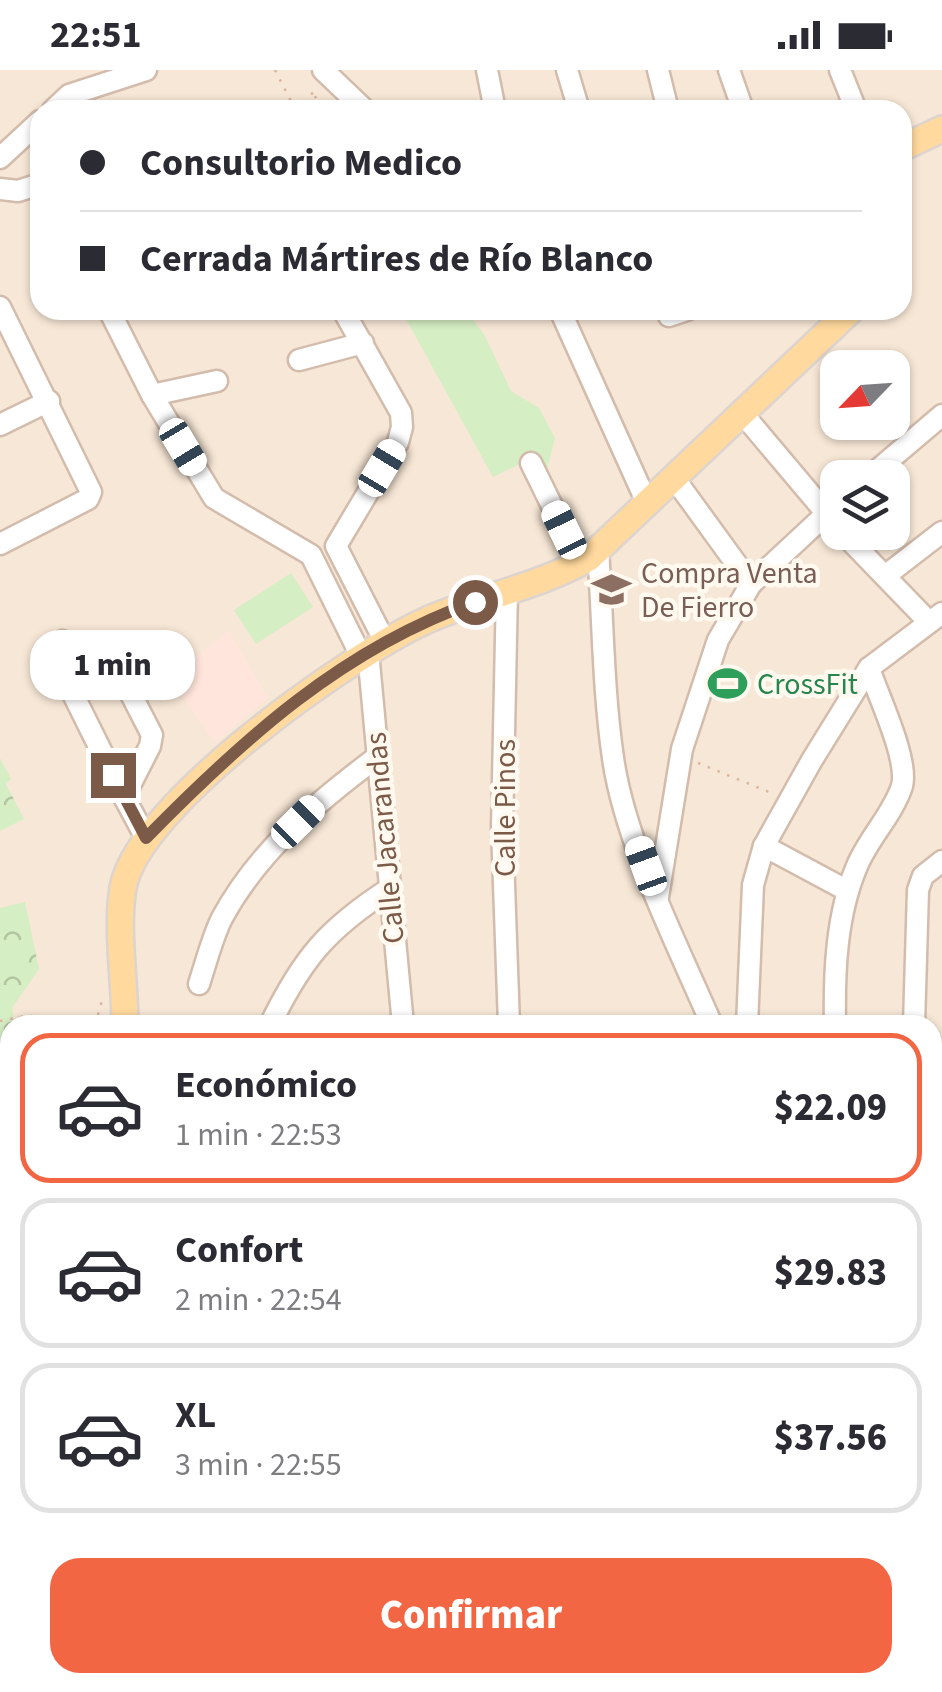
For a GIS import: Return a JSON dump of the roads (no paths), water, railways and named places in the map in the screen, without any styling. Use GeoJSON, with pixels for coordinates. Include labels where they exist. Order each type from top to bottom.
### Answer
{"type":"FeatureCollection","features":[{"type":"Feature","properties":{"kind":"main road"},"geometry":{"type":"LineString","coordinates":[[912,143],[942,129]]}},
{"type":"Feature","properties":{"kind":"main road"},"geometry":{"type":"LineString","coordinates":[[912,159],[942,148]]}},
{"type":"Feature","properties":{"kind":"main road"},"geometry":{"type":"LineString","coordinates":[[124,1015],[123,888],[129,866],[146,838],[211,772],[293,702],[371,650],[429,619],[589,556],[840,320]]}},
{"type":"Feature","properties":{"kind":"street"},"geometry":{"type":"LineString","coordinates":[[64,100],[146,70]]}},
{"type":"Feature","properties":{"kind":"street"},"geometry":{"type":"LineString","coordinates":[[323,70],[354,100]]}},
{"type":"Feature","properties":{"kind":"street"},"geometry":{"type":"LineString","coordinates":[[487,70],[493,100]]}},
{"type":"Feature","properties":{"kind":"street"},"geometry":{"type":"LineString","coordinates":[[567,70],[576,100]]}},
{"type":"Feature","properties":{"kind":"street"},"geometry":{"type":"LineString","coordinates":[[658,70],[666,100]]}},
{"type":"Feature","properties":{"kind":"street"},"geometry":{"type":"LineString","coordinates":[[729,70],[740,100]]}},
{"type":"Feature","properties":{"kind":"street"},"geometry":{"type":"LineString","coordinates":[[840,70],[852,100]]}},
{"type":"Feature","properties":{"kind":"street"},"geometry":{"type":"LineString","coordinates":[[0,158],[30,131]]}},
{"type":"Feature","properties":{"kind":"street"},"geometry":{"type":"LineString","coordinates":[[0,190],[30,187]]}},
{"type":"Feature","properties":{"kind":"street"},"geometry":{"type":"LineString","coordinates":[[0,307],[91,492],[88,498],[0,544]]}},
{"type":"Feature","properties":{"kind":"street"},"geometry":{"type":"LineString","coordinates":[[114,320],[152,395],[214,498],[311,555],[371,650]]}},
{"type":"Feature","properties":{"kind":"street"},"geometry":{"type":"LineString","coordinates":[[349,320],[401,413],[402,427],[398,442],[336,546],[371,650]]}},
{"type":"Feature","properties":{"kind":"street"},"geometry":{"type":"LineString","coordinates":[[564,320],[647,504]]}},
{"type":"Feature","properties":{"kind":"street"},"geometry":{"type":"LineString","coordinates":[[299,360],[362,343]]}},
{"type":"Feature","properties":{"kind":"street"},"geometry":{"type":"LineString","coordinates":[[152,395],[217,381]]}},
{"type":"Feature","properties":{"kind":"street"},"geometry":{"type":"LineString","coordinates":[[0,425],[48,401]]}},
{"type":"Feature","properties":{"kind":"street"},"geometry":{"type":"LineString","coordinates":[[742,413],[820,501]]}},
{"type":"Feature","properties":{"kind":"street"},"geometry":{"type":"LineString","coordinates":[[889,460],[939,418]]}},
{"type":"Feature","properties":{"kind":"street"},"geometry":{"type":"LineString","coordinates":[[531,464],[589,556],[612,758],[622,801],[658,900],[708,1015]]}},
{"type":"Feature","properties":{"kind":"street"},"geometry":{"type":"LineString","coordinates":[[674,478],[751,584]]}},
{"type":"Feature","properties":{"kind":"street"},"geometry":{"type":"LineString","coordinates":[[658,900],[681,756],[718,640],[751,584],[820,531]]}},
{"type":"Feature","properties":{"kind":"street"},"geometry":{"type":"LineString","coordinates":[[885,576],[942,532]]}},
{"type":"Feature","properties":{"kind":"street"},"geometry":{"type":"LineString","coordinates":[[748,1015],[753,885],[764,846],[868,668],[935,617],[885,576],[863,550]]}},
{"type":"Feature","properties":{"kind":"street","name":"Calle Pinos"},"geometry":{"type":"LineString","coordinates":[[507,590],[502,828],[510,1015]]}},
{"type":"Feature","properties":{"kind":"street"},"geometry":{"type":"LineString","coordinates":[[63,641],[69,686],[146,838]]}},
{"type":"Feature","properties":{"kind":"street","name":"Calle Jacarandas"},"geometry":{"type":"LineString","coordinates":[[371,650],[402,1015]]}},
{"type":"Feature","properties":{"kind":"street"},"geometry":{"type":"LineString","coordinates":[[835,1015],[834,982],[848,890],[857,864],[902,785],[902,764],[868,668]]}},
{"type":"Feature","properties":{"kind":"street"},"geometry":{"type":"LineString","coordinates":[[118,669],[152,739],[124,797]]}},
{"type":"Feature","properties":{"kind":"street"},"geometry":{"type":"LineString","coordinates":[[199,984],[221,921],[256,865],[319,801],[378,757]]}},
{"type":"Feature","properties":{"kind":"street"},"geometry":{"type":"LineString","coordinates":[[764,846],[848,890]]}},
{"type":"Feature","properties":{"kind":"street"},"geometry":{"type":"LineString","coordinates":[[914,1015],[918,890],[923,876],[938,863]]}},
{"type":"Feature","properties":{"kind":"street"},"geometry":{"type":"LineString","coordinates":[[275,1015],[314,951],[345,918],[389,889]]}},
{"type":"Feature","properties":{"kind":"place","name":"Compra Venta De Fierro"},"geometry":{"type":"Point","coordinates":[611,590]}},
{"type":"Feature","properties":{"kind":"place","name":"CrossFit"},"geometry":{"type":"Point","coordinates":[727,684]}}]}
